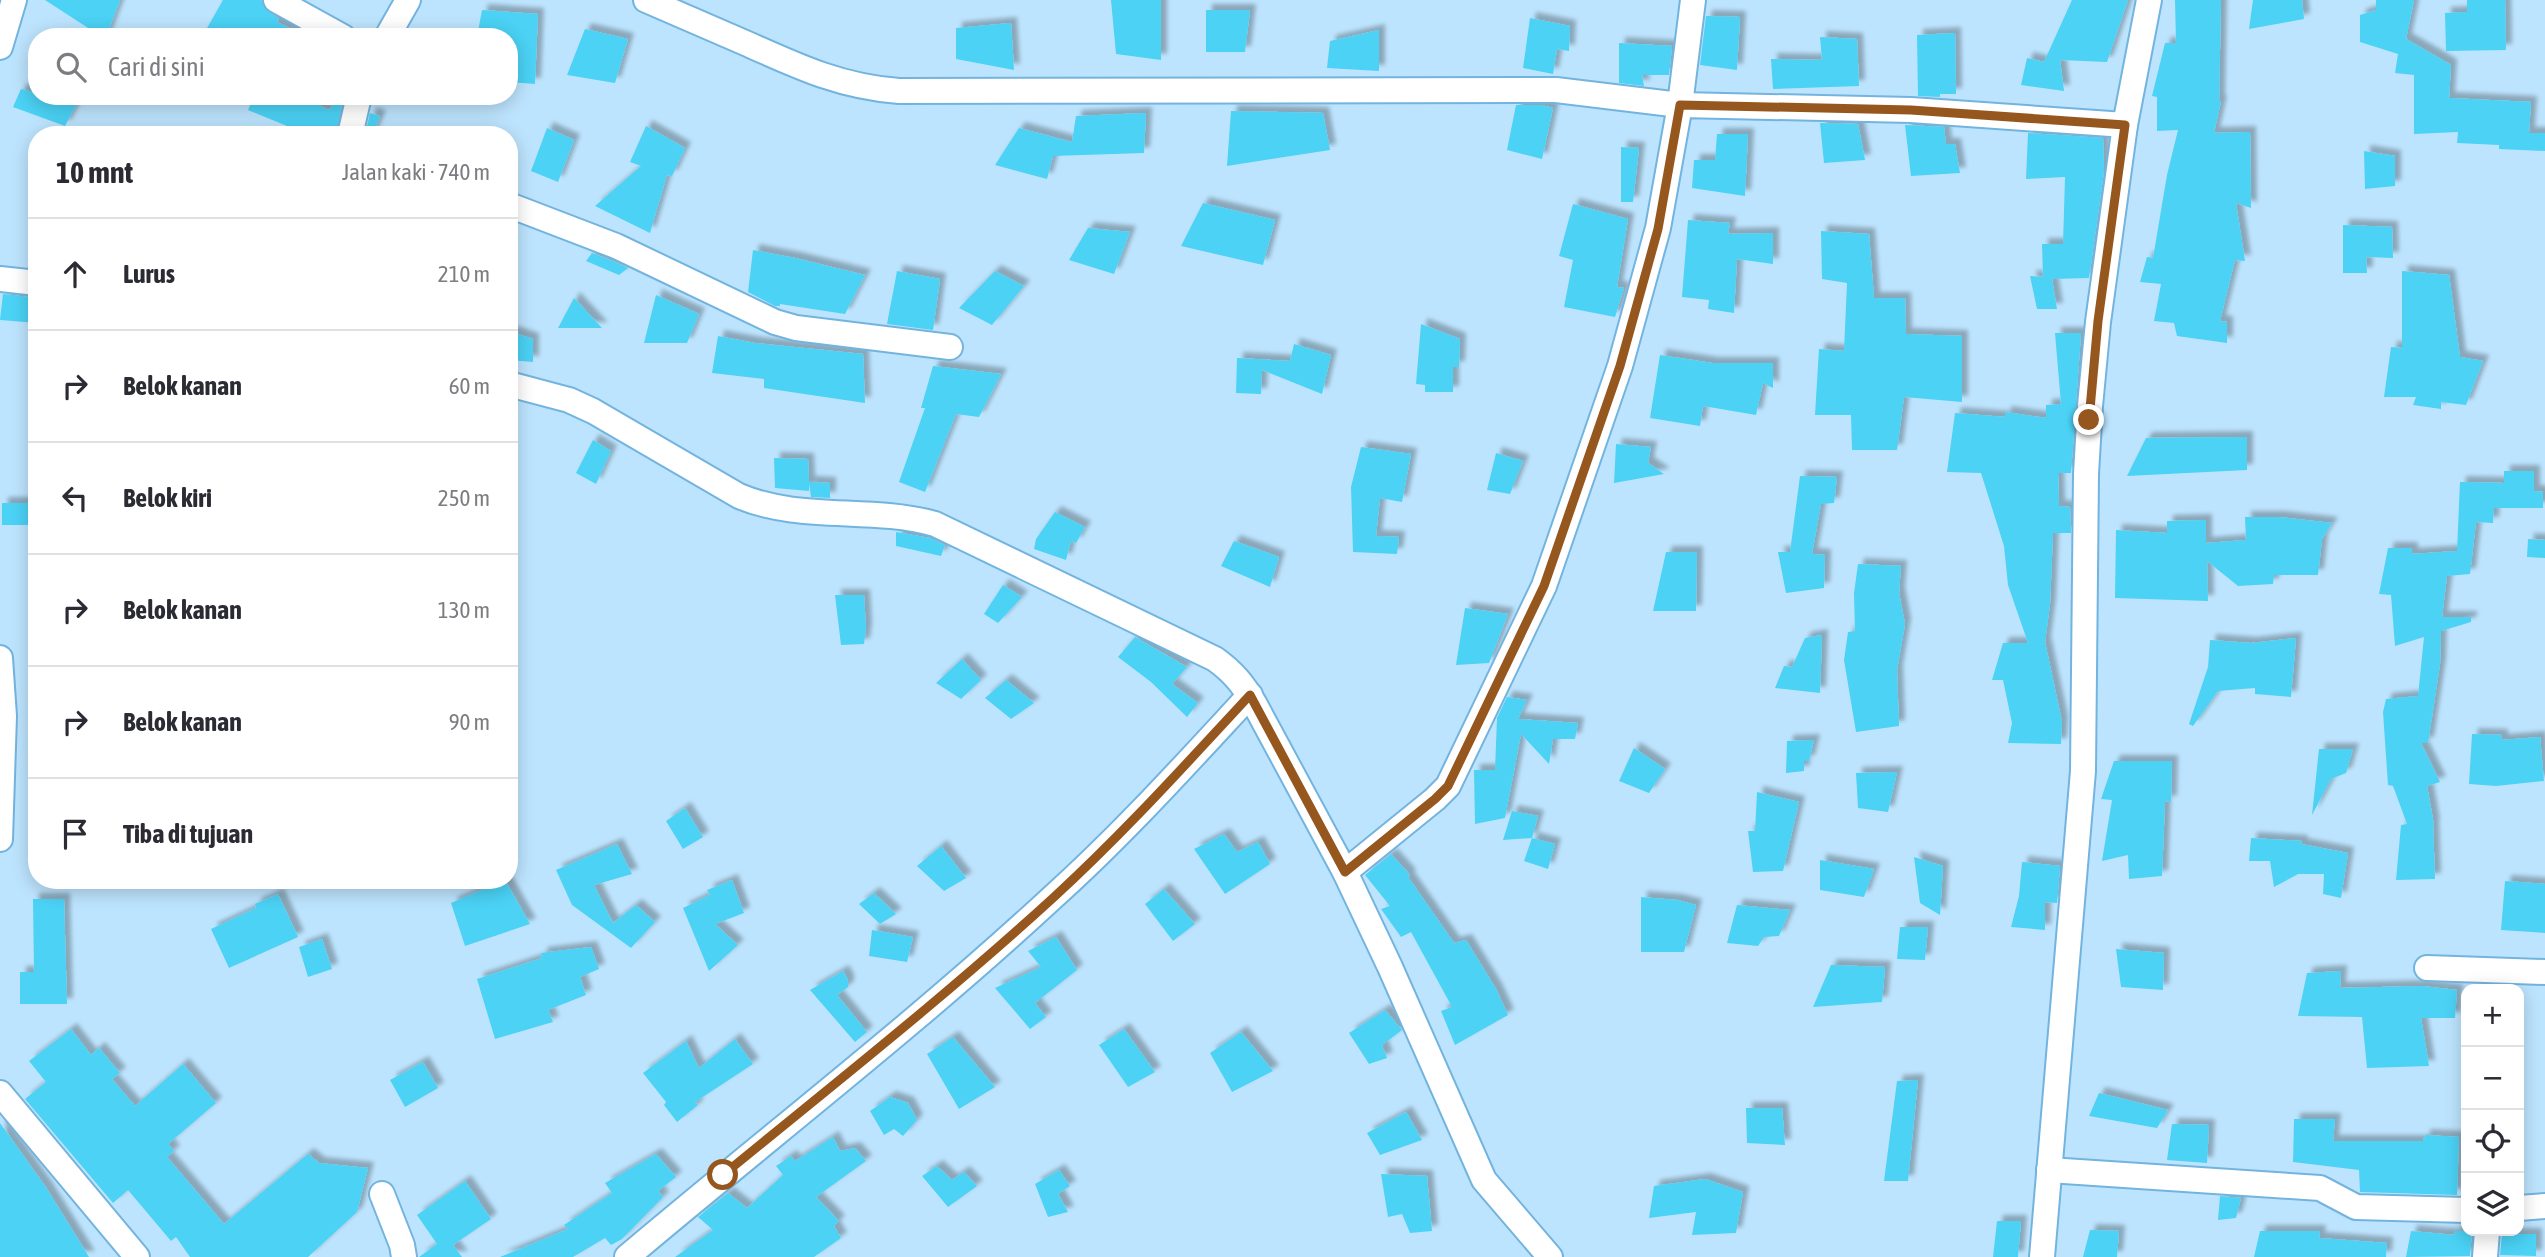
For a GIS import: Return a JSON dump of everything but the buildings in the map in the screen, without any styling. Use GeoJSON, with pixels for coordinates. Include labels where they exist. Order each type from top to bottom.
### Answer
{"type":"FeatureCollection","features":[{"type":"Feature","properties":{"kind":"street"},"geometry":{"type":"LineString","coordinates":[[276,0],[327,28]]}},
{"type":"Feature","properties":{"kind":"street"},"geometry":{"type":"LineString","coordinates":[[392,28],[408,0]]}},
{"type":"Feature","properties":{"kind":"street"},"geometry":{"type":"LineString","coordinates":[[646,0],[813,73],[871,89],[1556,90],[1680,105],[1911,110],[2125,125]]}},
{"type":"Feature","properties":{"kind":"street"},"geometry":{"type":"LineString","coordinates":[[1345,872],[1448,786],[1544,586],[1627,341],[1658,229],[1680,105],[1693,0]]}},
{"type":"Feature","properties":{"kind":"street"},"geometry":{"type":"LineString","coordinates":[[2042,1257],[2083,771],[2086,474],[2090,406],[2098,321],[2125,125],[2149,0]]}},
{"type":"Feature","properties":{"kind":"street"},"geometry":{"type":"LineString","coordinates":[[0,47],[7,14]]}},
{"type":"Feature","properties":{"kind":"street"},"geometry":{"type":"LineString","coordinates":[[352,126],[357,105]]}},
{"type":"Feature","properties":{"kind":"street"},"geometry":{"type":"LineString","coordinates":[[518,208],[616,246],[775,322],[796,328],[950,347]]}},
{"type":"Feature","properties":{"kind":"street"},"geometry":{"type":"LineString","coordinates":[[0,279],[28,282]]}},
{"type":"Feature","properties":{"kind":"street"},"geometry":{"type":"LineString","coordinates":[[518,386],[569,400],[593,411],[739,496],[757,503],[781,508],[892,515],[935,524],[1215,659],[1231,671],[1250,695],[1345,872],[1484,1180],[1550,1257]]}},
{"type":"Feature","properties":{"kind":"street"},"geometry":{"type":"LineString","coordinates":[[0,658],[4,716],[0,839]]}},
{"type":"Feature","properties":{"kind":"street"},"geometry":{"type":"LineString","coordinates":[[627,1257],[971,971],[1055,896],[1129,824],[1250,695]]}},
{"type":"Feature","properties":{"kind":"street"},"geometry":{"type":"LineString","coordinates":[[2427,968],[2545,972]]}},
{"type":"Feature","properties":{"kind":"street"},"geometry":{"type":"LineString","coordinates":[[0,1093],[137,1257]]}},
{"type":"Feature","properties":{"kind":"street"},"geometry":{"type":"LineString","coordinates":[[2049,1170],[2320,1188],[2356,1207],[2461,1210]]}},
{"type":"Feature","properties":{"kind":"street"},"geometry":{"type":"LineString","coordinates":[[382,1194],[404,1257]]}},
{"type":"Feature","properties":{"kind":"street"},"geometry":{"type":"LineString","coordinates":[[2524,1208],[2545,1206]]}},
{"type":"Feature","properties":{"kind":"street"},"geometry":{"type":"LineString","coordinates":[[2484,1257],[2486,1236]]}},
{"type":"Feature","properties":{"kind":"route"},"geometry":{"type":"LineString","coordinates":[[723,1175],[971,971],[1055,896],[1120,833],[1250,695],[1345,872],[1448,786],[1544,586],[1620,366],[1658,229],[1680,105],[1911,110],[2125,125],[2098,321],[2089,420]]}}]}
